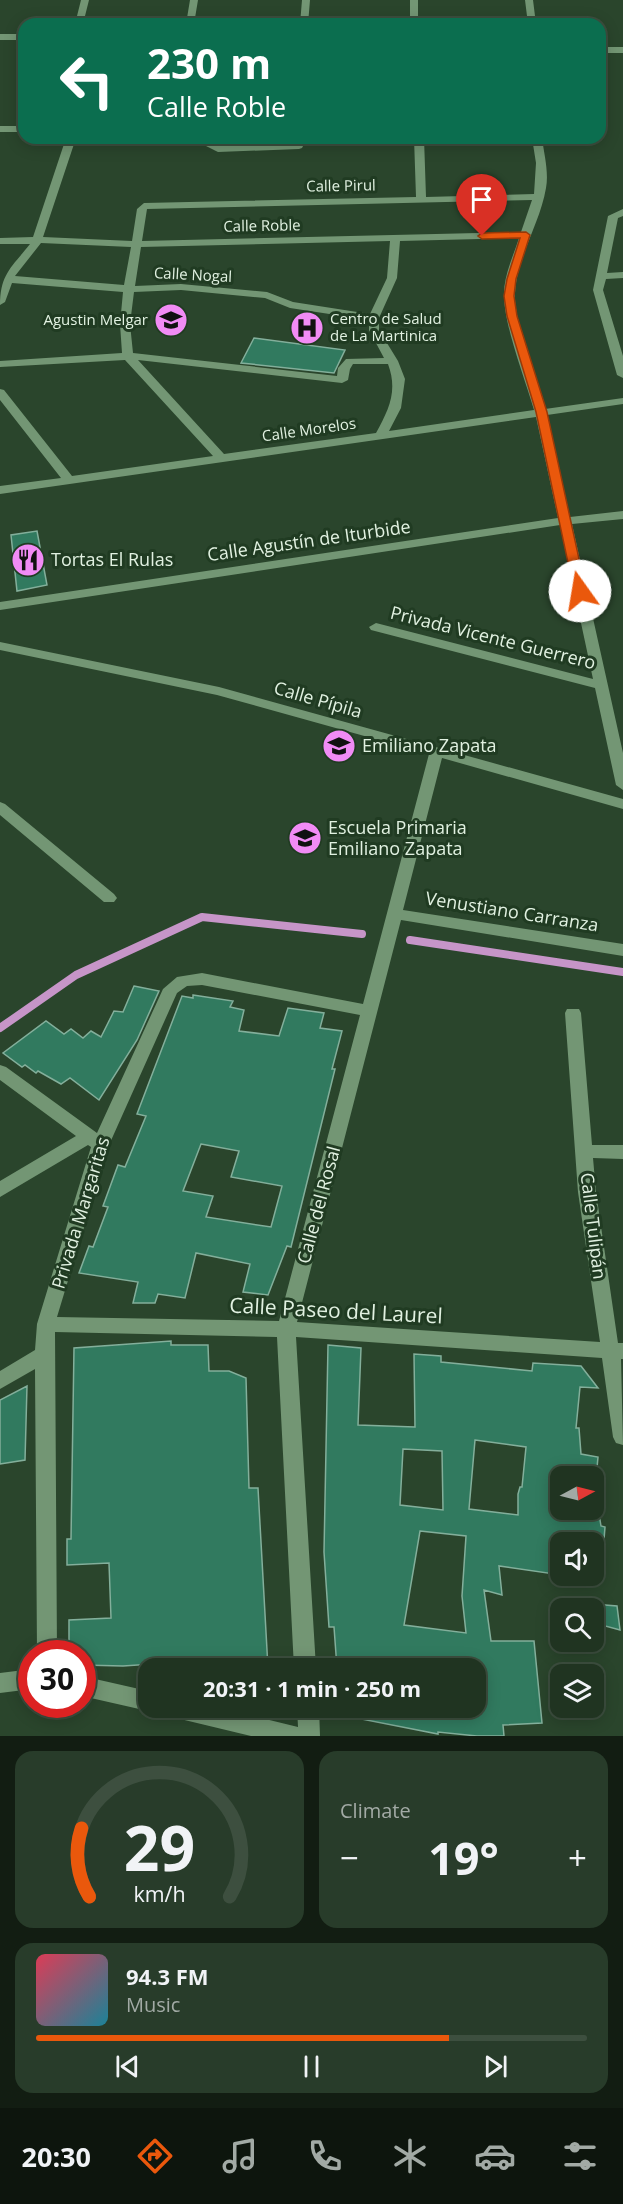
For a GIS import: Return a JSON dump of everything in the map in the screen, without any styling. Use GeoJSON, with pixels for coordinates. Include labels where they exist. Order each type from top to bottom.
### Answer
{"type":"FeatureCollection","features":[{"type":"Feature","properties":{"kind":"street"},"geometry":{"type":"LineString","coordinates":[[80,18],[85,0]]}},
{"type":"Feature","properties":{"kind":"street"},"geometry":{"type":"LineString","coordinates":[[191,18],[194,0]]}},
{"type":"Feature","properties":{"kind":"street"},"geometry":{"type":"LineString","coordinates":[[304,18],[306,0]]}},
{"type":"Feature","properties":{"kind":"street"},"geometry":{"type":"LineString","coordinates":[[414,0],[414,18]]}},
{"type":"Feature","properties":{"kind":"street"},"geometry":{"type":"LineString","coordinates":[[529,0],[531,18]]}},
{"type":"Feature","properties":{"kind":"street"},"geometry":{"type":"LineString","coordinates":[[0,37],[18,38]]}},
{"type":"Feature","properties":{"kind":"street"},"geometry":{"type":"LineString","coordinates":[[606,50],[623,50]]}},
{"type":"Feature","properties":{"kind":"street"},"geometry":{"type":"LineString","coordinates":[[0,129],[18,129]]}},
{"type":"Feature","properties":{"kind":"street"},"geometry":{"type":"LineString","coordinates":[[0,302],[8,279],[37,241],[69,144]]}},
{"type":"Feature","properties":{"kind":"street"},"geometry":{"type":"LineString","coordinates":[[209,144],[218,148],[299,146],[300,144]]}},
{"type":"Feature","properties":{"kind":"street"},"geometry":{"type":"LineString","coordinates":[[418,144],[421,200]]}},
{"type":"Feature","properties":{"kind":"street"},"geometry":{"type":"LineString","coordinates":[[538,144],[542,163],[541,188],[511,279],[509,296],[512,316],[541,412],[622,780]]}},
{"type":"Feature","properties":{"kind":"street","name":"Calle Pirul"},"geometry":{"type":"LineString","coordinates":[[138,244],[144,206],[538,197]]}},
{"type":"Feature","properties":{"kind":"street"},"geometry":{"type":"LineString","coordinates":[[620,212],[614,216],[598,290],[623,375]]}},
{"type":"Feature","properties":{"kind":"street","name":"Calle Roble"},"geometry":{"type":"LineString","coordinates":[[0,241],[138,244],[526,235]]}},
{"type":"Feature","properties":{"kind":"street"},"geometry":{"type":"LineString","coordinates":[[381,435],[395,408],[399,379],[392,361],[374,330],[374,318],[392,278],[395,238]]}},
{"type":"Feature","properties":{"kind":"street"},"geometry":{"type":"LineString","coordinates":[[138,244],[129,289],[124,341],[128,356],[221,458]]}},
{"type":"Feature","properties":{"kind":"street"},"geometry":{"type":"LineString","coordinates":[[601,276],[623,275]]}},
{"type":"Feature","properties":{"kind":"street","name":"Calle Nogal"},"geometry":{"type":"LineString","coordinates":[[8,279],[129,289],[181,287],[267,296],[290,305],[374,318]]}},
{"type":"Feature","properties":{"kind":"street"},"geometry":{"type":"LineString","coordinates":[[0,364],[128,356],[151,357],[342,380],[344,368],[350,361],[392,361]]}},
{"type":"Feature","properties":{"kind":"street"},"geometry":{"type":"LineString","coordinates":[[0,392],[68,479]]}},
{"type":"Feature","properties":{"kind":"street","name":"Calle Morelos"},"geometry":{"type":"LineString","coordinates":[[0,490],[623,401]]}},
{"type":"Feature","properties":{"kind":"street","name":"Calle Agustín de Iturbide"},"geometry":{"type":"LineString","coordinates":[[0,606],[564,521],[623,515]]}},
{"type":"Feature","properties":{"kind":"street","name":"Privada Vicente Guerrero"},"geometry":{"type":"LineString","coordinates":[[376,627],[601,685]]}},
{"type":"Feature","properties":{"kind":"street","name":"Calle Pípila"},"geometry":{"type":"LineString","coordinates":[[0,646],[219,691],[623,804]]}},
{"type":"Feature","properties":{"kind":"street","name":"Calle del Rosal"},"geometry":{"type":"LineString","coordinates":[[304,1658],[286,1329],[437,752]]}},
{"type":"Feature","properties":{"kind":"street"},"geometry":{"type":"LineString","coordinates":[[0,807],[109,898]]}},
{"type":"Feature","properties":{"kind":"street","name":"Venustiano Carranza"},"geometry":{"type":"LineString","coordinates":[[395,914],[623,950]]}},
{"type":"Feature","properties":{"kind":"street","name":"Privada Margaritas"},"geometry":{"type":"LineString","coordinates":[[46,1640],[44,1354],[46,1324],[94,1141],[171,989],[183,981],[202,980],[369,1011]]}},
{"type":"Feature","properties":{"kind":"street","name":"Calle Tulipán"},"geometry":{"type":"LineString","coordinates":[[573,1013],[587,1192],[616,1350],[623,1437]]}},
{"type":"Feature","properties":{"kind":"street"},"geometry":{"type":"LineString","coordinates":[[0,1071],[94,1141],[0,1190]]}},
{"type":"Feature","properties":{"kind":"street"},"geometry":{"type":"LineString","coordinates":[[584,1150],[623,1152]]}},
{"type":"Feature","properties":{"kind":"street","name":"Calle Paseo del Laurel"},"geometry":{"type":"LineString","coordinates":[[46,1324],[286,1329],[616,1350]]}},
{"type":"Feature","properties":{"kind":"street"},"geometry":{"type":"LineString","coordinates":[[0,1381],[44,1354]]}},
{"type":"Feature","properties":{"kind":"street"},"geometry":{"type":"LineString","coordinates":[[0,1683],[18,1681]]}},
{"type":"Feature","properties":{"kind":"street"},"geometry":{"type":"LineString","coordinates":[[96,1689],[138,1699]]}},
{"type":"Feature","properties":{"kind":"street"},"geometry":{"type":"LineString","coordinates":[[219,1718],[295,1736]]}},
{"type":"Feature","properties":{"kind":"street"},"geometry":{"type":"LineString","coordinates":[[308,1718],[309,1736]]}},
{"type":"Feature","properties":{"kind":"building"},"geometry":{"type":"Polygon","coordinates":[[[254,338],[345,350],[334,373],[241,363],[254,338]]]}},
{"type":"Feature","properties":{"kind":"building","name":"Tortas El Rulas"},"geometry":{"type":"Polygon","coordinates":[[[37,531],[47,585],[17,591],[11,535],[37,531]]]}},
{"type":"Feature","properties":{"kind":"building"},"geometry":{"type":"Polygon","coordinates":[[[134,986],[159,991],[137,1040],[99,1100],[70,1078],[61,1084],[38,1071],[36,1073],[25,1065],[22,1067],[3,1053],[46,1021],[64,1034],[71,1029],[83,1038],[91,1031],[101,1037],[114,1011],[123,1012],[134,986]]]}},
{"type":"Feature","properties":{"kind":"building"},"geometry":{"type":"Polygon","coordinates":[[[193,995],[233,1001],[230,1007],[244,1010],[239,1031],[279,1036],[288,1008],[324,1013],[320,1028],[342,1031],[332,1069],[335,1069],[291,1247],[287,1246],[268,1295],[243,1292],[250,1264],[196,1253],[185,1298],[158,1294],[155,1303],[133,1303],[138,1282],[79,1273],[89,1246],[93,1247],[108,1207],[103,1206],[118,1165],[125,1167],[146,1116],[137,1114],[182,996],[193,998],[193,995]],[[201,1144],[183,1191],[213,1196],[206,1217],[271,1227],[282,1186],[231,1177],[239,1151],[201,1144]]]}},
{"type":"Feature","properties":{"kind":"building"},"geometry":{"type":"Polygon","coordinates":[[[171,1341],[171,1345],[208,1345],[209,1371],[229,1371],[246,1378],[249,1488],[258,1488],[267,1658],[138,1658],[138,1665],[96,1665],[96,1640],[69,1640],[69,1620],[111,1618],[109,1563],[67,1565],[67,1539],[71,1539],[74,1348],[171,1341]]]}},
{"type":"Feature","properties":{"kind":"building"},"geometry":{"type":"Polygon","coordinates":[[[328,1345],[361,1348],[358,1425],[415,1427],[414,1354],[441,1356],[441,1362],[532,1371],[533,1363],[581,1366],[598,1388],[580,1387],[576,1428],[579,1428],[581,1454],[598,1457],[597,1466],[550,1466],[550,1520],[600,1520],[601,1526],[605,1527],[604,1540],[604,1532],[550,1532],[550,1573],[499,1566],[502,1595],[484,1590],[491,1641],[534,1641],[542,1723],[503,1725],[504,1736],[477,1736],[438,1732],[438,1734],[356,1718],[486,1718],[486,1658],[336,1658],[334,1627],[329,1627],[324,1552],[328,1345]],[[475,1440],[469,1509],[518,1515],[518,1494],[522,1487],[526,1447],[475,1440]],[[403,1449],[400,1505],[443,1510],[442,1451],[403,1449]],[[420,1531],[404,1625],[466,1633],[462,1596],[466,1536],[420,1531]]]}},
{"type":"Feature","properties":{"kind":"building"},"geometry":{"type":"Polygon","coordinates":[[[27,1386],[25,1460],[0,1464],[0,1400],[27,1386]]]}},
{"type":"Feature","properties":{"kind":"building"},"geometry":{"type":"Polygon","coordinates":[[[604,1605],[617,1606],[620,1630],[604,1626],[604,1605]]]}},
{"type":"Feature","properties":{"kind":"waterway"},"geometry":{"type":"LineString","coordinates":[[0,1028],[76,975],[202,917],[362,934]]}},
{"type":"Feature","properties":{"kind":"waterway"},"geometry":{"type":"LineString","coordinates":[[410,940],[623,972]]}},
{"type":"Feature","properties":{"kind":"place","name":"Agustin Melgar"},"geometry":{"type":"Point","coordinates":[171,320]}},
{"type":"Feature","properties":{"kind":"place","name":"Centro de Salud de La Martinica"},"geometry":{"type":"Point","coordinates":[307,328]}},
{"type":"Feature","properties":{"kind":"place","name":"Tortas El Rulas"},"geometry":{"type":"Point","coordinates":[28,560]}},
{"type":"Feature","properties":{"kind":"place","name":"Emiliano Zapata"},"geometry":{"type":"Point","coordinates":[339,746]}},
{"type":"Feature","properties":{"kind":"place","name":"Escuela Primaria Emiliano Zapata"},"geometry":{"type":"Point","coordinates":[305,838]}},
{"type":"Feature","properties":{"kind":"route"},"geometry":{"type":"LineString","coordinates":[[482,236],[526,235],[511,279],[509,296],[512,316],[541,412],[580,591]]}}]}
